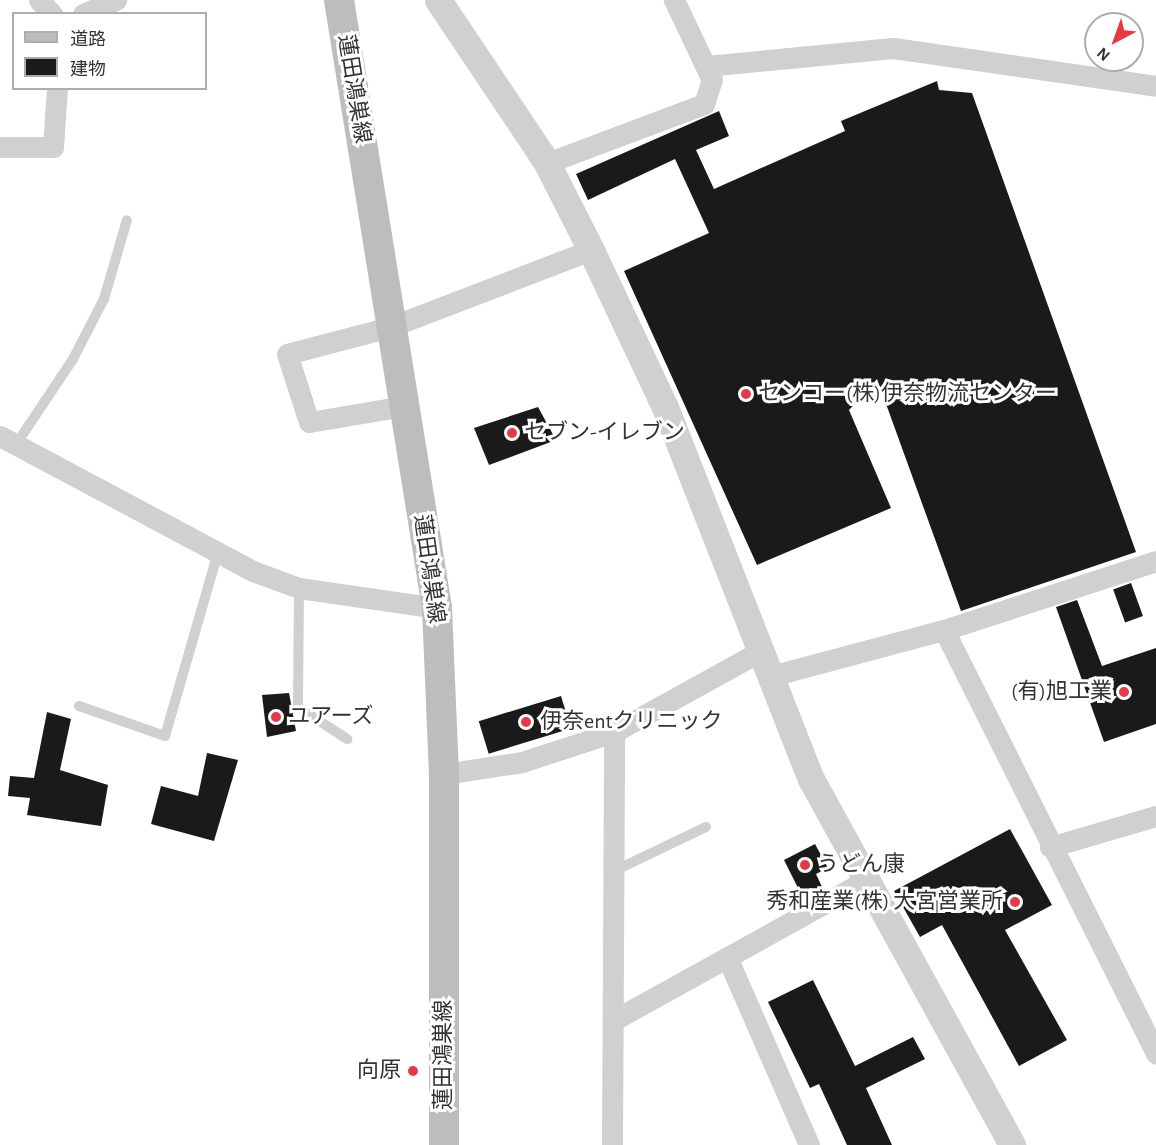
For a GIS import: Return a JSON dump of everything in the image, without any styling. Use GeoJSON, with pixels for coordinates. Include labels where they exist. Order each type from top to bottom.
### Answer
{"type":"FeatureCollection","features":[{"type":"Feature","properties":{"kind":"main road","name":"蓮田鴻巣線"},"geometry":{"type":"LineString","coordinates":[[346,9],[390,327],[436,608],[444,774],[444,1145]]}},
{"type":"Feature","properties":{"kind":"street"},"geometry":{"type":"LineString","coordinates":[[39,0],[50,12]]}},
{"type":"Feature","properties":{"kind":"street"},"geometry":{"type":"LineString","coordinates":[[88,12],[116,0]]}},
{"type":"Feature","properties":{"kind":"street"},"geometry":{"type":"LineString","coordinates":[[438,0],[547,163],[591,250],[665,407],[812,779],[1012,1145]]}},
{"type":"Feature","properties":{"kind":"street"},"geometry":{"type":"LineString","coordinates":[[547,163],[704,104],[712,80],[674,0]]}},
{"type":"Feature","properties":{"kind":"street"},"geometry":{"type":"LineString","coordinates":[[706,66],[894,48],[1156,87]]}},
{"type":"Feature","properties":{"kind":"street"},"geometry":{"type":"LineString","coordinates":[[0,147],[53,147],[57,90]]}},
{"type":"Feature","properties":{"kind":"street"},"geometry":{"type":"LineString","coordinates":[[404,406],[309,422],[287,354],[390,327],[591,250]]}},
{"type":"Feature","properties":{"kind":"street"},"geometry":{"type":"LineString","coordinates":[[9,440],[218,552],[298,588],[436,608]]}},
{"type":"Feature","properties":{"kind":"street"},"geometry":{"type":"LineString","coordinates":[[444,774],[522,762],[614,732],[765,664],[944,630],[1156,561]]}},
{"type":"Feature","properties":{"kind":"street"},"geometry":{"type":"LineString","coordinates":[[944,630],[1050,847],[1156,1054]]}},
{"type":"Feature","properties":{"kind":"street"},"geometry":{"type":"LineString","coordinates":[[612,1145],[614,732]]}},
{"type":"Feature","properties":{"kind":"street"},"geometry":{"type":"LineString","coordinates":[[1050,847],[1156,816]]}},
{"type":"Feature","properties":{"kind":"street"},"geometry":{"type":"LineString","coordinates":[[614,1020],[868,879]]}},
{"type":"Feature","properties":{"kind":"street"},"geometry":{"type":"LineString","coordinates":[[727,957],[809,1145]]}},
{"type":"Feature","properties":{"kind":"lane"},"geometry":{"type":"LineString","coordinates":[[9,440],[73,359],[104,299],[127,220]]}},
{"type":"Feature","properties":{"kind":"lane"},"geometry":{"type":"LineString","coordinates":[[79,706],[165,736],[218,552]]}},
{"type":"Feature","properties":{"kind":"lane"},"geometry":{"type":"LineString","coordinates":[[298,588],[298,707],[347,740]]}},
{"type":"Feature","properties":{"kind":"lane"},"geometry":{"type":"LineString","coordinates":[[614,870],[705,827]]}},
{"type":"Feature","properties":{"kind":"building"},"geometry":{"type":"Polygon","coordinates":[[[937,81],[939,90],[972,93],[1136,552],[961,611],[877,379],[849,410],[891,508],[757,565],[624,271],[709,233],[675,159],[588,200],[576,174],[719,111],[729,136],[696,150],[714,189],[845,131],[841,121],[937,81]]]}},
{"type":"Feature","properties":{"kind":"building"},"geometry":{"type":"Polygon","coordinates":[[[538,407],[556,440],[489,465],[474,428],[538,407]]]}},
{"type":"Feature","properties":{"kind":"building"},"geometry":{"type":"Polygon","coordinates":[[[1131,583],[1143,616],[1125,622],[1113,589],[1131,583]]]}},
{"type":"Feature","properties":{"kind":"building"},"geometry":{"type":"Polygon","coordinates":[[[1077,600],[1102,666],[1156,648],[1156,724],[1104,742],[1056,607],[1077,600]]]}},
{"type":"Feature","properties":{"kind":"building"},"geometry":{"type":"Polygon","coordinates":[[[289,693],[296,731],[267,737],[262,695],[289,693]]]}},
{"type":"Feature","properties":{"kind":"building"},"geometry":{"type":"Polygon","coordinates":[[[561,696],[571,729],[489,754],[479,721],[561,696]]]}},
{"type":"Feature","properties":{"kind":"building"},"geometry":{"type":"Polygon","coordinates":[[[47,712],[71,719],[60,770],[108,785],[101,826],[27,815],[30,798],[8,796],[10,776],[34,778],[47,712]]]}},
{"type":"Feature","properties":{"kind":"building"},"geometry":{"type":"Polygon","coordinates":[[[207,753],[238,760],[214,841],[151,824],[161,786],[198,796],[207,753]]]}},
{"type":"Feature","properties":{"kind":"building"},"geometry":{"type":"Polygon","coordinates":[[[1010,829],[1052,905],[1005,930],[1067,1040],[1019,1066],[942,925],[920,937],[894,891],[1010,829]]]}},
{"type":"Feature","properties":{"kind":"building"},"geometry":{"type":"Polygon","coordinates":[[[815,844],[828,868],[816,874],[823,889],[804,900],[784,860],[815,844]]]}},
{"type":"Feature","properties":{"kind":"building"},"geometry":{"type":"Polygon","coordinates":[[[813,980],[855,1066],[913,1037],[925,1059],[866,1088],[892,1145],[847,1145],[819,1084],[810,1088],[768,1002],[813,980]]]}},
{"type":"Feature","properties":{"kind":"place","name":"センコー(株)伊奈物流センター"},"geometry":{"type":"Point","coordinates":[746,394]}},
{"type":"Feature","properties":{"kind":"place","name":"セブン-イレブン"},"geometry":{"type":"Point","coordinates":[512,433]}},
{"type":"Feature","properties":{"kind":"place","name":"(有)旭工業"},"geometry":{"type":"Point","coordinates":[1124,692]}},
{"type":"Feature","properties":{"kind":"place","name":"ユアーズ"},"geometry":{"type":"Point","coordinates":[276,717]}},
{"type":"Feature","properties":{"kind":"place","name":"伊奈entクリニック"},"geometry":{"type":"Point","coordinates":[526,722]}},
{"type":"Feature","properties":{"kind":"place","name":"うどん康"},"geometry":{"type":"Point","coordinates":[805,865]}},
{"type":"Feature","properties":{"kind":"place","name":"秀和産業(株) 大宮営業所"},"geometry":{"type":"Point","coordinates":[1015,902]}},
{"type":"Feature","properties":{"kind":"place","name":"向原"},"geometry":{"type":"Point","coordinates":[413,1071]}}]}
